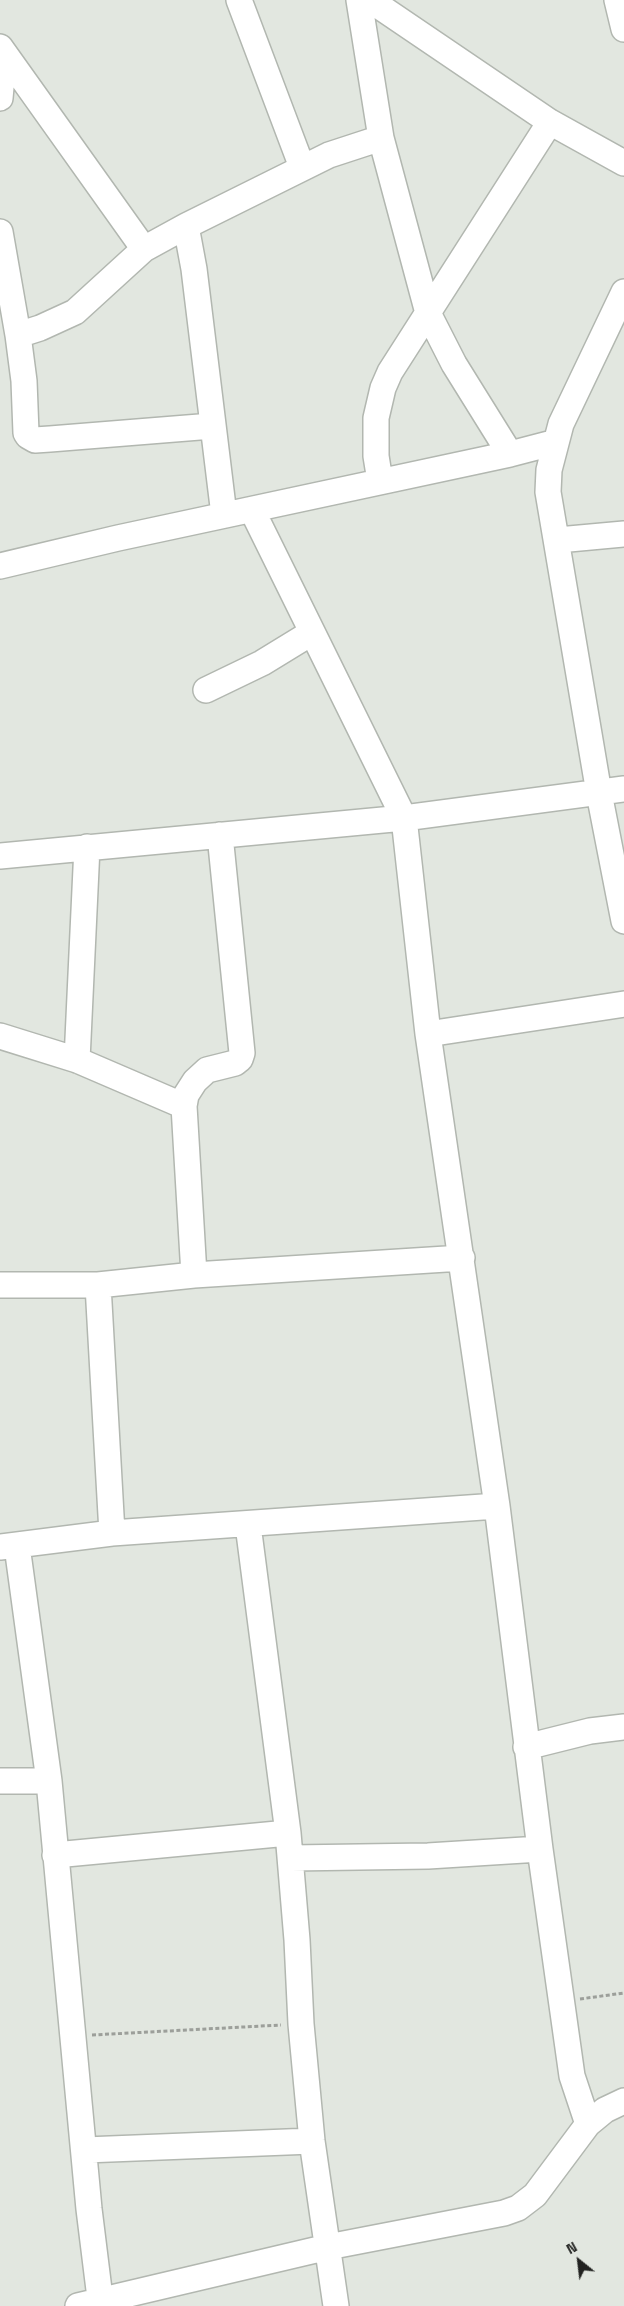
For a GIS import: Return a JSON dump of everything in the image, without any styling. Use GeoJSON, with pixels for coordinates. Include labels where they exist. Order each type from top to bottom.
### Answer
{"type":"FeatureCollection","features":[{"type":"Feature","properties":{"kind":"street"},"geometry":{"type":"LineString","coordinates":[[239,0],[302,167]]}},
{"type":"Feature","properties":{"kind":"street"},"geometry":{"type":"LineString","coordinates":[[359,0],[381,138],[428,313],[454,364],[510,454]]}},
{"type":"Feature","properties":{"kind":"street"},"geometry":{"type":"LineString","coordinates":[[370,0],[550,122],[624,163]]}},
{"type":"Feature","properties":{"kind":"street"},"geometry":{"type":"LineString","coordinates":[[617,0],[624,29]]}},
{"type":"Feature","properties":{"kind":"street"},"geometry":{"type":"LineString","coordinates":[[0,98],[2,51]]}},
{"type":"Feature","properties":{"kind":"street"},"geometry":{"type":"LineString","coordinates":[[2,51],[144,249]]}},
{"type":"Feature","properties":{"kind":"street"},"geometry":{"type":"LineString","coordinates":[[380,481],[375,436],[376,418],[383,388],[390,372],[550,122]]}},
{"type":"Feature","properties":{"kind":"street"},"geometry":{"type":"LineString","coordinates":[[18,335],[46,326],[76,312],[144,249],[186,226],[302,167],[339,151],[381,138]]}},
{"type":"Feature","properties":{"kind":"street"},"geometry":{"type":"LineString","coordinates":[[186,226],[194,269],[224,515]]}},
{"type":"Feature","properties":{"kind":"street"},"geometry":{"type":"LineString","coordinates":[[0,232],[7,306],[18,335],[24,381],[26,432],[33,439],[212,426]]}},
{"type":"Feature","properties":{"kind":"street"},"geometry":{"type":"LineString","coordinates":[[624,292],[561,424],[549,470],[548,492],[558,540],[599,793],[624,921]]}},
{"type":"Feature","properties":{"kind":"street"},"geometry":{"type":"LineString","coordinates":[[0,566],[224,515],[510,454],[556,442]]}},
{"type":"Feature","properties":{"kind":"street"},"geometry":{"type":"LineString","coordinates":[[252,510],[311,633],[404,818],[428,1034],[497,1506],[526,1747],[561,2002],[572,2076],[588,2124]]}},
{"type":"Feature","properties":{"kind":"street"},"geometry":{"type":"LineString","coordinates":[[558,540],[624,534]]}},
{"type":"Feature","properties":{"kind":"street"},"geometry":{"type":"LineString","coordinates":[[206,690],[262,663],[311,633]]}},
{"type":"Feature","properties":{"kind":"street"},"geometry":{"type":"LineString","coordinates":[[0,856],[404,818],[624,789]]}},
{"type":"Feature","properties":{"kind":"street"},"geometry":{"type":"LineString","coordinates":[[194,1275],[184,1106],[190,1088],[202,1074],[212,1068],[235,1063],[240,1059],[242,1053],[220,835]]}},
{"type":"Feature","properties":{"kind":"street"},"geometry":{"type":"LineString","coordinates":[[77,1060],[87,847]]}},
{"type":"Feature","properties":{"kind":"street"},"geometry":{"type":"LineString","coordinates":[[428,1034],[624,1004]]}},
{"type":"Feature","properties":{"kind":"street"},"geometry":{"type":"LineString","coordinates":[[0,1036],[77,1060],[184,1106]]}},
{"type":"Feature","properties":{"kind":"street"},"geometry":{"type":"LineString","coordinates":[[0,1285],[98,1285],[194,1275],[462,1258]]}},
{"type":"Feature","properties":{"kind":"street"},"geometry":{"type":"LineString","coordinates":[[98,1285],[112,1533]]}},
{"type":"Feature","properties":{"kind":"street"},"geometry":{"type":"LineString","coordinates":[[497,1506],[248,1525],[112,1533],[9,1546],[49,1781],[72,2036],[85,2150],[93,2304],[328,2247],[504,2213],[518,2208],[536,2195],[588,2124],[604,2110],[624,2101]]}},
{"type":"Feature","properties":{"kind":"street"},"geometry":{"type":"LineString","coordinates":[[248,1525],[291,1858],[301,2024],[312,2141],[336,2306]]}},
{"type":"Feature","properties":{"kind":"street"},"geometry":{"type":"LineString","coordinates":[[526,1747],[590,1731],[624,1727]]}},
{"type":"Feature","properties":{"kind":"street"},"geometry":{"type":"LineString","coordinates":[[0,1782],[49,1781]]}},
{"type":"Feature","properties":{"kind":"street"},"geometry":{"type":"LineString","coordinates":[[55,1855],[288,1832]]}},
{"type":"Feature","properties":{"kind":"street"},"geometry":{"type":"LineString","coordinates":[[291,1858],[428,1856],[540,1849]]}},
{"type":"Feature","properties":{"kind":"street"},"geometry":{"type":"LineString","coordinates":[[85,2150],[312,2141]]}},
{"type":"Feature","properties":{"kind":"path"},"geometry":{"type":"LineString","coordinates":[[561,2002],[624,1993]]}},
{"type":"Feature","properties":{"kind":"path"},"geometry":{"type":"LineString","coordinates":[[72,2036],[301,2024]]}}]}
